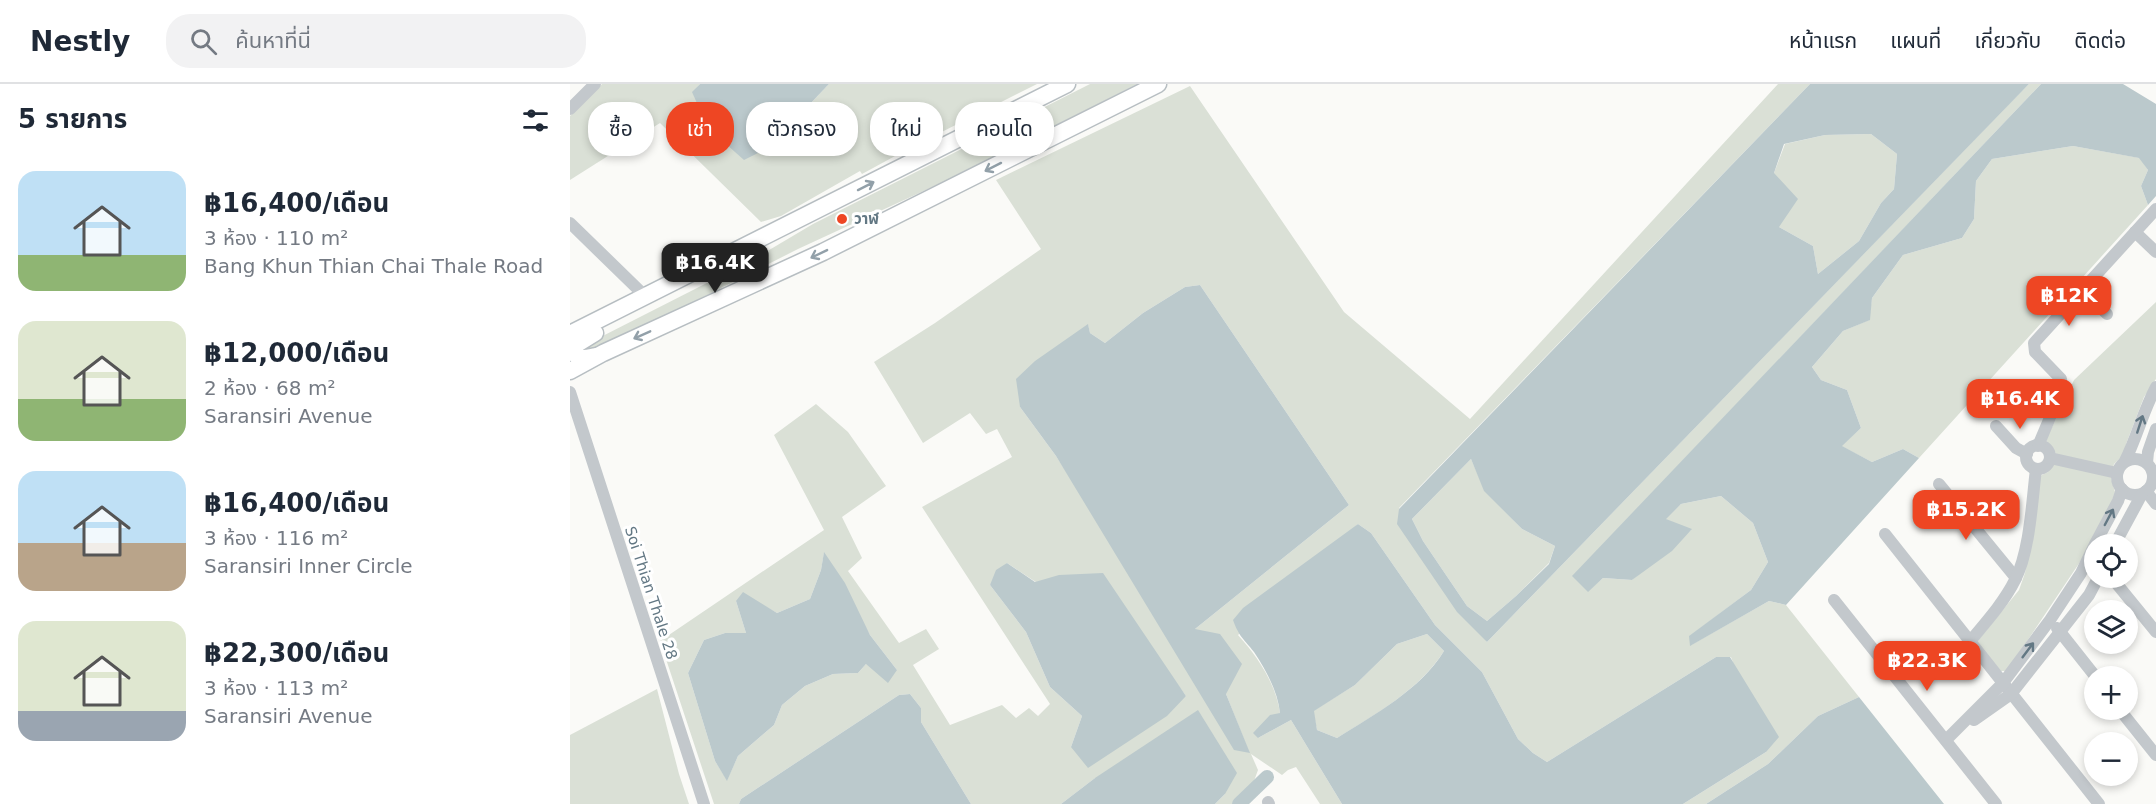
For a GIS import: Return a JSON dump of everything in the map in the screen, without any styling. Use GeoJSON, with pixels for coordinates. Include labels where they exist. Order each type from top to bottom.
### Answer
{"type":"FeatureCollection","features":[{"type":"Feature","properties":{"kind":"main road"},"geometry":{"type":"LineString","coordinates":[[570,334],[1067,84]]}},
{"type":"Feature","properties":{"kind":"main road"},"geometry":{"type":"LineString","coordinates":[[570,370],[823,252],[1158,84]]}},
{"type":"Feature","properties":{"kind":"main road"},"geometry":{"type":"LineString","coordinates":[[597,356],[582,359],[577,357],[573,352],[574,346],[583,339],[762,250],[802,218]]}},
{"type":"Feature","properties":{"kind":"street"},"geometry":{"type":"LineString","coordinates":[[570,109],[595,84]]}},
{"type":"Feature","properties":{"kind":"street"},"geometry":{"type":"LineString","coordinates":[[2038,446],[2062,389],[2061,379],[2035,352],[2034,343],[2156,209]]}},
{"type":"Feature","properties":{"kind":"street"},"geometry":{"type":"LineString","coordinates":[[570,223],[646,297]]}},
{"type":"Feature","properties":{"kind":"street"},"geometry":{"type":"LineString","coordinates":[[2135,232],[2156,252]]}},
{"type":"Feature","properties":{"kind":"street"},"geometry":{"type":"LineString","coordinates":[[2082,290],[2107,314]]}},
{"type":"Feature","properties":{"kind":"street"},"geometry":{"type":"LineString","coordinates":[[2156,387],[2145,406],[2132,447],[2117,472],[2117,482],[2122,489],[2130,494],[2144,493],[2156,504]]}},
{"type":"Feature","properties":{"kind":"street","name":"Soi Thian Thale 28"},"geometry":{"type":"LineString","coordinates":[[570,392],[704,804]]}},
{"type":"Feature","properties":{"kind":"street"},"geometry":{"type":"LineString","coordinates":[[1996,426],[2016,448],[2026,454]]}},
{"type":"Feature","properties":{"kind":"street"},"geometry":{"type":"LineString","coordinates":[[2121,534],[2153,480],[2153,474],[2147,463],[2148,452],[2156,429]]}},
{"type":"Feature","properties":{"kind":"street"},"geometry":{"type":"LineString","coordinates":[[2036,469],[2027,462],[2026,454],[2031,448],[2038,446],[2045,448],[2050,458]]}},
{"type":"Feature","properties":{"kind":"street"},"geometry":{"type":"LineString","coordinates":[[2036,469],[2046,466],[2050,458]]}},
{"type":"Feature","properties":{"kind":"street"},"geometry":{"type":"LineString","coordinates":[[2050,458],[2117,472]]}},
{"type":"Feature","properties":{"kind":"street"},"geometry":{"type":"LineString","coordinates":[[2125,461],[2136,458],[2147,463]]}},
{"type":"Feature","properties":{"kind":"street"},"geometry":{"type":"LineString","coordinates":[[1971,640],[1998,607],[2016,578],[2027,539],[2036,469]]}},
{"type":"Feature","properties":{"kind":"street"},"geometry":{"type":"LineString","coordinates":[[1939,484],[2016,578]]}},
{"type":"Feature","properties":{"kind":"street"},"geometry":{"type":"LineString","coordinates":[[2102,534],[2122,489]]}},
{"type":"Feature","properties":{"kind":"street"},"geometry":{"type":"LineString","coordinates":[[1885,534],[2099,804]]}},
{"type":"Feature","properties":{"kind":"street"},"geometry":{"type":"LineString","coordinates":[[1946,740],[2003,683],[2050,620],[2084,567]]}},
{"type":"Feature","properties":{"kind":"street"},"geometry":{"type":"LineString","coordinates":[[1946,740],[2011,694],[2093,588]]}},
{"type":"Feature","properties":{"kind":"street"},"geometry":{"type":"LineString","coordinates":[[2120,588],[2156,633]]}},
{"type":"Feature","properties":{"kind":"street"},"geometry":{"type":"LineString","coordinates":[[1834,600],[1996,804]]}},
{"type":"Feature","properties":{"kind":"street"},"geometry":{"type":"LineString","coordinates":[[2050,620],[2087,666]]}},
{"type":"Feature","properties":{"kind":"street"},"geometry":{"type":"LineString","coordinates":[[2128,720],[2156,755]]}},
{"type":"Feature","properties":{"kind":"shaded area"},"geometry":{"type":"Polygon","coordinates":[[[602,84],[700,84],[693,92],[706,102],[666,102],[666,129],[660,123],[654,127],[654,102],[588,102],[588,156],[608,156],[570,180],[570,116],[602,84]]]}},
{"type":"Feature","properties":{"kind":"shaded area"},"geometry":{"type":"Polygon","coordinates":[[[700,84],[829,84],[812,102],[746,102],[746,156],[752,156],[744,160],[734,151],[734,102],[696,102],[692,92],[700,84]]]}},
{"type":"Feature","properties":{"kind":"shaded area"},"geometry":{"type":"Polygon","coordinates":[[[829,84],[1037,84],[1001,102],[955,102],[955,125],[943,131],[943,102],[870,102],[870,156],[895,156],[862,174],[860,171],[781,216],[761,222],[694,156],[734,156],[734,123],[746,132],[746,156],[858,156],[858,102],[812,102],[829,84]]]}},
{"type":"Feature","properties":{"kind":"shaded area"},"geometry":{"type":"Polygon","coordinates":[[[1090,84],[1137,84],[1054,126],[1054,102],[1090,84]]]}},
{"type":"Feature","properties":{"kind":"shaded area"},"geometry":{"type":"Polygon","coordinates":[[[1778,84],[1810,84],[1399,508],[1487,642],[2015,98],[2029,84],[2041,84],[1573,576],[1588,591],[1603,578],[1632,580],[1691,530],[1665,519],[1681,504],[1721,496],[1753,523],[1768,562],[1751,590],[1690,636],[1691,645],[1769,601],[1786,605],[1859,697],[1818,716],[1768,764],[1706,804],[1683,804],[1766,752],[1731,657],[1716,657],[1547,762],[1518,739],[1482,672],[1435,625],[1371,533],[1358,524],[1238,635],[1265,671],[1278,702],[1280,713],[1258,738],[1291,720],[1342,804],[1320,804],[1296,767],[1282,775],[1251,754],[1258,770],[1254,781],[1232,804],[1215,804],[1225,794],[1095,778],[1061,804],[971,804],[921,722],[921,708],[910,694],[899,695],[741,799],[739,804],[714,804],[660,641],[824,530],[774,435],[816,404],[848,432],[886,486],[842,517],[862,558],[848,571],[899,643],[926,629],[939,649],[913,665],[950,725],[1002,705],[1016,718],[1029,708],[1038,716],[1050,704],[922,507],[1012,457],[997,429],[986,434],[970,413],[923,443],[874,362],[935,323],[1041,249],[996,180],[1046,156],[1054,156],[1054,152],[1190,86],[1344,312],[1470,419],[1778,84]],[[1200,285],[1185,287],[1143,313],[1105,343],[1090,333],[1088,325],[1020,407],[1056,456],[1249,752],[1226,694],[1195,629],[1349,505],[1200,285]],[[824,553],[821,570],[810,599],[777,613],[755,601],[736,601],[746,633],[725,633],[704,640],[688,673],[715,761],[727,780],[738,756],[774,725],[782,705],[805,686],[833,674],[858,673],[866,664],[897,670],[870,635],[824,553]],[[1007,563],[990,585],[1026,632],[1050,687],[1082,716],[1071,747],[1186,696],[1164,666],[1007,563]]]}},
{"type":"Feature","properties":{"kind":"shaded area"},"geometry":{"type":"Polygon","coordinates":[[[1810,84],[2029,84],[1487,642],[1457,612],[1397,524],[1399,509],[1810,84]],[[1871,134],[1825,135],[1784,144],[1774,173],[1798,199],[1779,227],[1813,246],[1818,274],[1859,241],[1881,203],[1894,189],[1897,154],[1871,134]],[[1471,459],[1412,519],[1423,541],[1467,606],[1487,621],[1549,564],[1555,546],[1522,529],[1484,491],[1471,459]]]}},
{"type":"Feature","properties":{"kind":"shaded area"},"geometry":{"type":"Polygon","coordinates":[[[2041,84],[2123,84],[2156,104],[2156,196],[2148,205],[2141,186],[2148,170],[2139,158],[2073,146],[1992,159],[1976,181],[1974,219],[1962,238],[1903,255],[1872,298],[1870,320],[1843,331],[1812,367],[1821,380],[1847,390],[1861,428],[1842,446],[1872,462],[1903,449],[1919,458],[1786,605],[1769,601],[1690,646],[1689,636],[1751,590],[1768,562],[1753,523],[1721,496],[1681,504],[1666,519],[1692,529],[1672,551],[1632,580],[1603,578],[1588,592],[1572,576],[2041,84]]]}},
{"type":"Feature","properties":{"kind":"shaded area"},"geometry":{"type":"Polygon","coordinates":[[[1871,134],[1897,154],[1894,189],[1881,203],[1859,241],[1818,274],[1813,246],[1779,227],[1774,173],[1785,144],[1825,135],[1871,134]]]}},
{"type":"Feature","properties":{"kind":"shaded area"},"geometry":{"type":"Polygon","coordinates":[[[2073,146],[2140,158],[2148,170],[2141,186],[2148,205],[1919,458],[1903,449],[1872,462],[1841,446],[1861,428],[1847,390],[1821,380],[1812,367],[1843,331],[1869,320],[1872,298],[1903,255],[1962,238],[1974,219],[1976,181],[1992,159],[2073,146]]]}},
{"type":"Feature","properties":{"kind":"shaded area"},"geometry":{"type":"Polygon","coordinates":[[[955,152],[955,156],[995,156],[798,249],[640,329],[584,353],[583,346],[754,259],[813,224],[955,152]]]}},
{"type":"Feature","properties":{"kind":"shaded area"},"geometry":{"type":"Polygon","coordinates":[[[1200,285],[1349,505],[1195,629],[1220,634],[1242,664],[1226,694],[1250,753],[1234,750],[1056,456],[1020,407],[1016,379],[1035,361],[1088,324],[1090,333],[1105,343],[1143,313],[1185,287],[1200,285]]]}},
{"type":"Feature","properties":{"kind":"shaded area"},"geometry":{"type":"Polygon","coordinates":[[[2156,302],[2156,379],[2144,397],[2126,444],[2125,454],[2114,464],[2111,478],[2115,492],[2108,513],[2097,534],[2084,534],[2084,556],[2007,671],[2001,671],[1976,643],[2019,590],[2025,573],[2040,476],[2048,472],[2057,455],[2046,440],[2074,380],[2156,302]]]}},
{"type":"Feature","properties":{"kind":"shaded area"},"geometry":{"type":"Polygon","coordinates":[[[1471,459],[1485,491],[1522,529],[1555,546],[1549,563],[1487,621],[1467,606],[1423,541],[1412,519],[1471,459]]]}},
{"type":"Feature","properties":{"kind":"shaded area"},"geometry":{"type":"Polygon","coordinates":[[[1358,524],[1371,533],[1435,625],[1482,672],[1518,739],[1547,762],[1716,657],[1730,657],[1779,737],[1766,752],[1683,804],[1342,804],[1291,720],[1258,738],[1253,733],[1270,715],[1280,713],[1277,697],[1267,674],[1233,620],[1243,608],[1358,524]],[[1427,634],[1397,644],[1355,685],[1314,711],[1317,730],[1337,738],[1366,720],[1410,689],[1434,665],[1444,651],[1427,634]]]}},
{"type":"Feature","properties":{"kind":"shaded area"},"geometry":{"type":"Polygon","coordinates":[[[824,552],[845,583],[870,635],[897,670],[888,683],[866,664],[858,673],[833,674],[805,686],[782,705],[774,725],[738,756],[727,781],[715,761],[688,673],[704,640],[725,633],[746,633],[736,601],[743,592],[777,613],[810,599],[821,570],[824,552]]]}},
{"type":"Feature","properties":{"kind":"shaded area"},"geometry":{"type":"Polygon","coordinates":[[[1007,563],[1035,582],[1059,575],[1103,573],[1186,696],[1167,716],[1088,768],[1071,747],[1082,716],[1050,687],[1026,632],[990,585],[996,570],[1007,563]]]}},
{"type":"Feature","properties":{"kind":"shaded area"},"geometry":{"type":"Polygon","coordinates":[[[1427,634],[1444,651],[1422,678],[1396,700],[1337,738],[1317,730],[1313,711],[1355,685],[1397,644],[1427,634]]]}},
{"type":"Feature","properties":{"kind":"shaded area"},"geometry":{"type":"Polygon","coordinates":[[[657,689],[689,804],[570,804],[570,735],[657,689]]]}},
{"type":"Feature","properties":{"kind":"shaded area"},"geometry":{"type":"Polygon","coordinates":[[[910,694],[921,708],[921,722],[971,804],[739,804],[741,799],[899,695],[910,694]]]}},
{"type":"Feature","properties":{"kind":"shaded area"},"geometry":{"type":"Polygon","coordinates":[[[1859,697],[1944,804],[1706,804],[1768,764],[1818,716],[1859,697]]]}},
{"type":"Feature","properties":{"kind":"shaded area"},"geometry":{"type":"Polygon","coordinates":[[[1198,710],[1237,773],[1225,794],[1215,804],[1061,804],[1095,778],[1198,710]]]}},
{"type":"Feature","properties":{"kind":"waterway"},"geometry":{"type":"LineString","coordinates":[[1239,804],[1267,777]]}},
{"type":"Feature","properties":{"kind":"place","name":"วาฬ"},"geometry":{"type":"Point","coordinates":[842,219]}}]}
